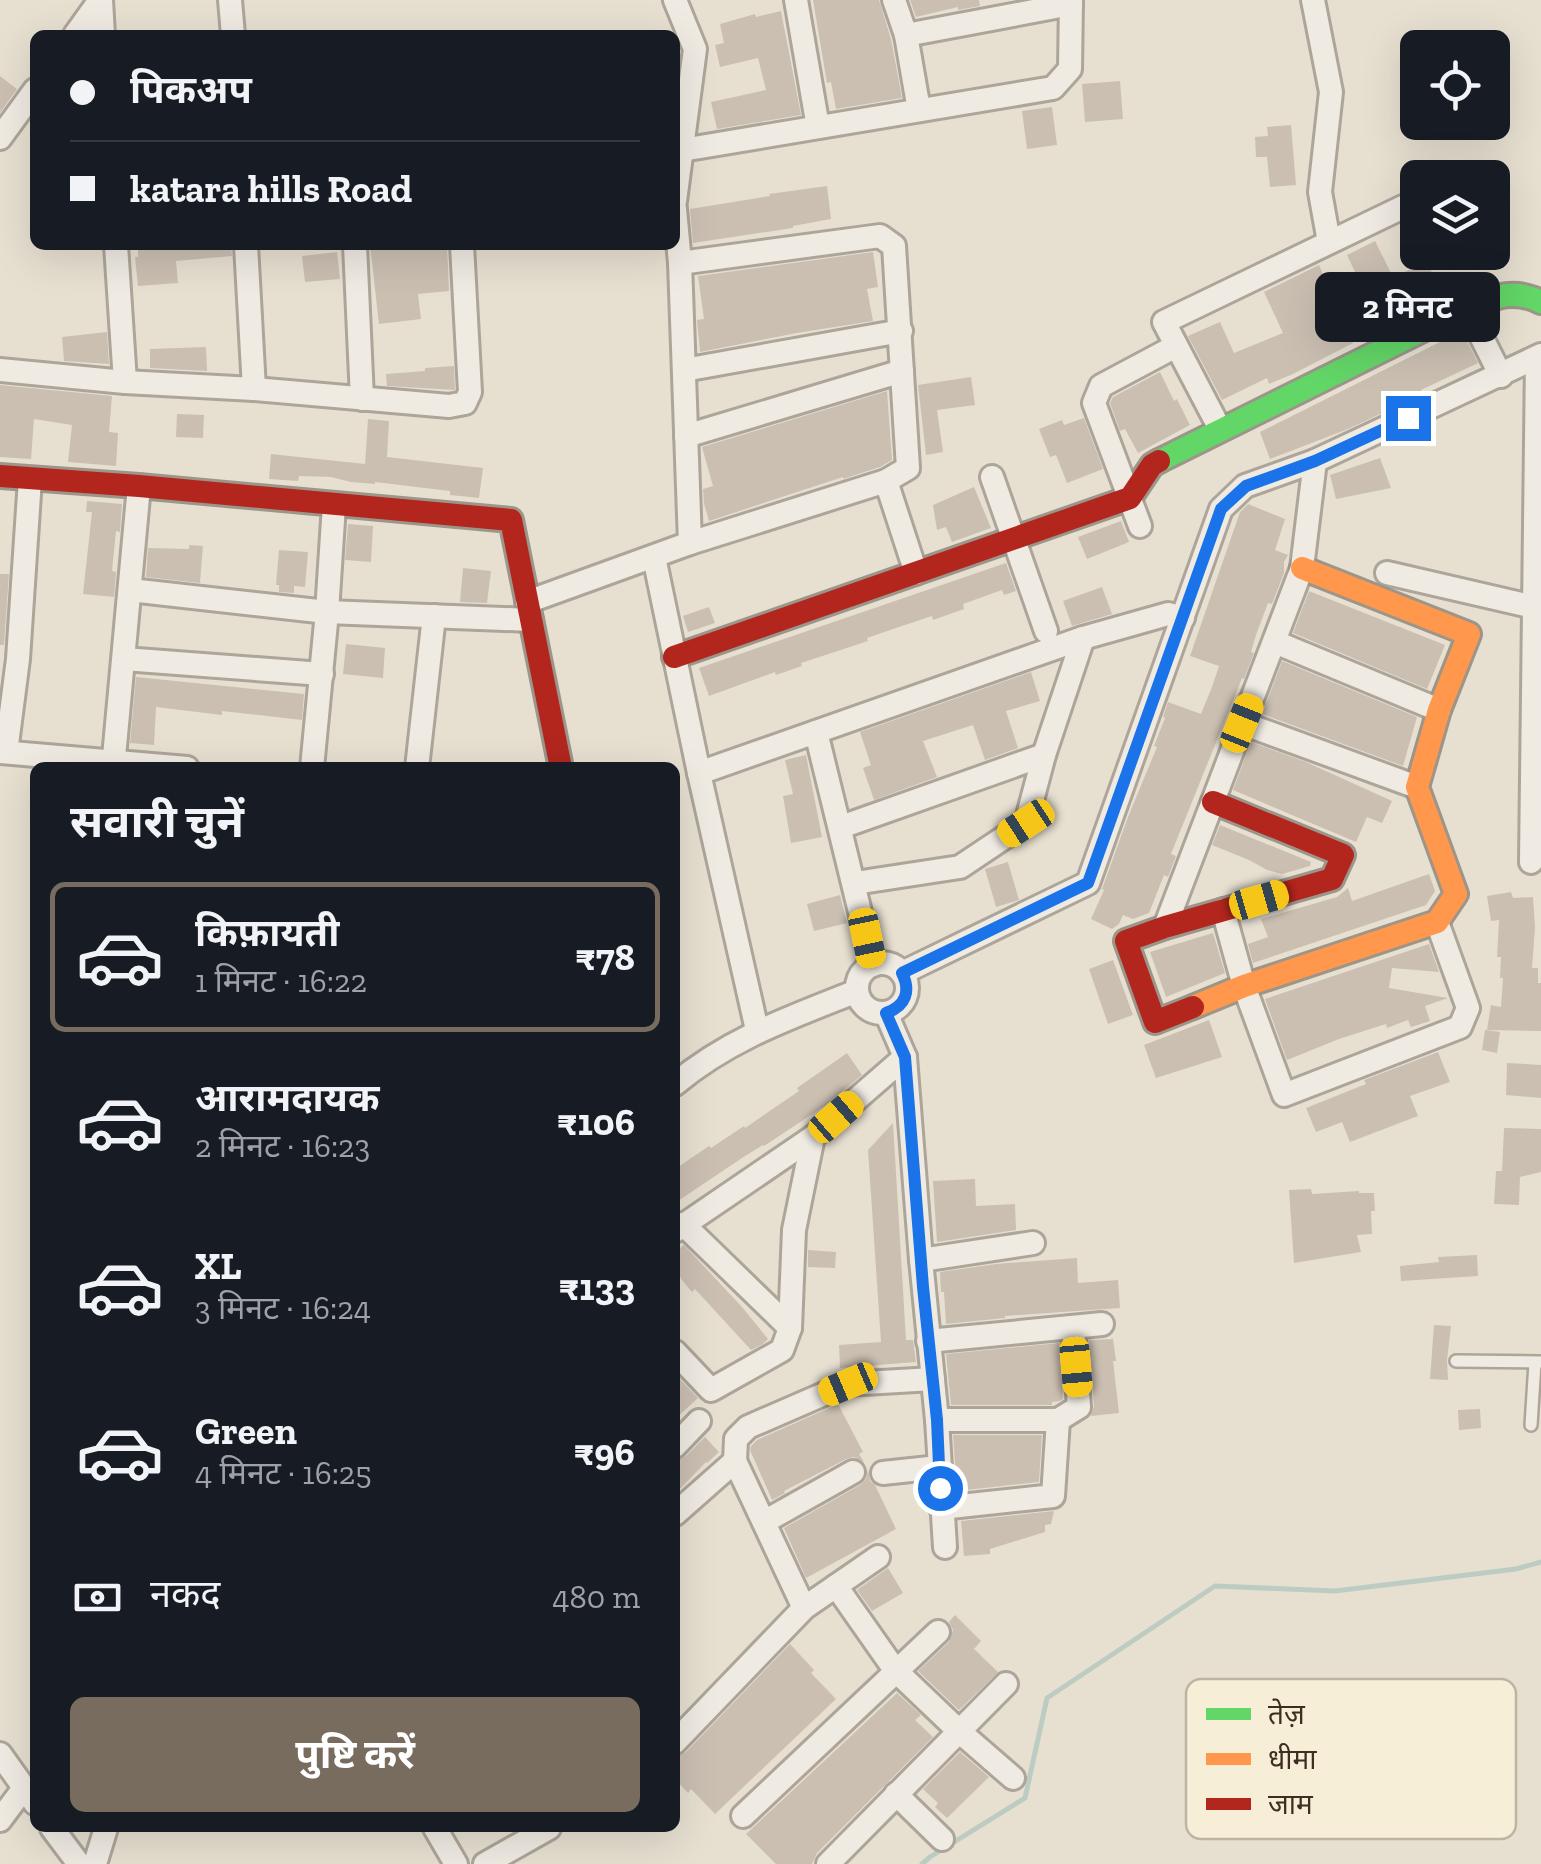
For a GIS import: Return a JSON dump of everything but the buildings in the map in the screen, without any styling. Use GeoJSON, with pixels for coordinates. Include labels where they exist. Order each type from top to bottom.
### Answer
{"type":"FeatureCollection","features":[{"type":"Feature","properties":{"kind":"street"},"geometry":{"type":"LineString","coordinates":[[79,30],[100,0]]}},
{"type":"Feature","properties":{"kind":"street"},"geometry":{"type":"LineString","coordinates":[[100,0],[103,30]]}},
{"type":"Feature","properties":{"kind":"street"},"geometry":{"type":"LineString","coordinates":[[230,0],[233,30]]}},
{"type":"Feature","properties":{"kind":"street"},"geometry":{"type":"LineString","coordinates":[[675,0],[696,49],[680,165]]}},
{"type":"Feature","properties":{"kind":"street"},"geometry":{"type":"LineString","coordinates":[[796,0],[818,127]]}},
{"type":"Feature","properties":{"kind":"street"},"geometry":{"type":"LineString","coordinates":[[894,0],[906,35],[919,110]]}},
{"type":"Feature","properties":{"kind":"street"},"geometry":{"type":"LineString","coordinates":[[1313,0],[1330,92],[1320,192],[1329,242]]}},
{"type":"Feature","properties":{"kind":"street"},"geometry":{"type":"LineString","coordinates":[[682,150],[1053,88],[1070,69],[1071,2],[906,35]]}},
{"type":"Feature","properties":{"kind":"street"},"geometry":{"type":"LineString","coordinates":[[0,138],[30,97]]}},
{"type":"Feature","properties":{"kind":"street"},"geometry":{"type":"LineString","coordinates":[[1220,429],[1164,322],[1400,208]]}},
{"type":"Feature","properties":{"kind":"street"},"geometry":{"type":"LineString","coordinates":[[130,590],[327,612],[434,616],[529,611],[654,556],[886,482],[908,468],[894,246],[880,236],[680,263]]}},
{"type":"Feature","properties":{"kind":"street"},"geometry":{"type":"LineString","coordinates":[[116,250],[125,382]]}},
{"type":"Feature","properties":{"kind":"street"},"geometry":{"type":"LineString","coordinates":[[246,250],[254,389]]}},
{"type":"Feature","properties":{"kind":"street"},"geometry":{"type":"LineString","coordinates":[[355,250],[362,399]]}},
{"type":"Feature","properties":{"kind":"street"},"geometry":{"type":"LineString","coordinates":[[0,370],[449,406],[465,404],[470,392],[462,250]]}},
{"type":"Feature","properties":{"kind":"street"},"geometry":{"type":"LineString","coordinates":[[679,250],[690,543]]}},
{"type":"Feature","properties":{"kind":"street"},"geometry":{"type":"LineString","coordinates":[[674,657],[1130,498],[1152,464],[1467,308],[1517,292],[1541,302]]}},
{"type":"Feature","properties":{"kind":"street"},"geometry":{"type":"LineString","coordinates":[[1467,308],[1501,376]]}},
{"type":"Feature","properties":{"kind":"street"},"geometry":{"type":"LineString","coordinates":[[684,370],[901,331]]}},
{"type":"Feature","properties":{"kind":"street"},"geometry":{"type":"LineString","coordinates":[[1140,526],[1094,403],[1102,386],[1176,346]]}},
{"type":"Feature","properties":{"kind":"street"},"geometry":{"type":"LineString","coordinates":[[902,973],[1088,883],[1221,509],[1246,486],[1315,461],[1539,357],[1532,862]]}},
{"type":"Feature","properties":{"kind":"street"},"geometry":{"type":"LineString","coordinates":[[686,436],[902,372]]}},
{"type":"Feature","properties":{"kind":"street"},"geometry":{"type":"LineString","coordinates":[[1165,927],[1302,568],[1315,461]]}},
{"type":"Feature","properties":{"kind":"street"},"geometry":{"type":"LineString","coordinates":[[0,476],[511,520],[560,762]]}},
{"type":"Feature","properties":{"kind":"street"},"geometry":{"type":"LineString","coordinates":[[992,476],[1046,631]]}},
{"type":"Feature","properties":{"kind":"street"},"geometry":{"type":"LineString","coordinates":[[30,479],[25,563],[9,659],[3,752],[95,762]]}},
{"type":"Feature","properties":{"kind":"street"},"geometry":{"type":"LineString","coordinates":[[886,482],[916,573]]}},
{"type":"Feature","properties":{"kind":"street"},"geometry":{"type":"LineString","coordinates":[[113,762],[139,486]]}},
{"type":"Feature","properties":{"kind":"street"},"geometry":{"type":"LineString","coordinates":[[313,762],[334,505]]}},
{"type":"Feature","properties":{"kind":"street"},"geometry":{"type":"LineString","coordinates":[[654,556],[757,1030]]}},
{"type":"Feature","properties":{"kind":"street"},"geometry":{"type":"LineString","coordinates":[[0,562],[25,563]]}},
{"type":"Feature","properties":{"kind":"street"},"geometry":{"type":"LineString","coordinates":[[1213,802],[1344,855],[1332,879],[1126,941],[1154,1022],[1244,986],[1438,922],[1456,894],[1417,787],[1438,710],[1470,634],[1302,568]]}},
{"type":"Feature","properties":{"kind":"street"},"geometry":{"type":"LineString","coordinates":[[1387,573],[1534,607]]}},
{"type":"Feature","properties":{"kind":"street"},"geometry":{"type":"LineString","coordinates":[[699,774],[1082,638],[1168,614],[1183,618]]}},
{"type":"Feature","properties":{"kind":"street"},"geometry":{"type":"LineString","coordinates":[[417,762],[434,616]]}},
{"type":"Feature","properties":{"kind":"street"},"geometry":{"type":"LineString","coordinates":[[855,883],[960,867],[1026,823],[1082,638]]}},
{"type":"Feature","properties":{"kind":"street"},"geometry":{"type":"LineString","coordinates":[[1274,642],[1438,710]]}},
{"type":"Feature","properties":{"kind":"street"},"geometry":{"type":"LineString","coordinates":[[124,658],[322,674]]}},
{"type":"Feature","properties":{"kind":"street"},"geometry":{"type":"LineString","coordinates":[[1242,723],[1417,787]]}},
{"type":"Feature","properties":{"kind":"street"},"geometry":{"type":"LineString","coordinates":[[816,732],[873,965]]}},
{"type":"Feature","properties":{"kind":"street"},"geometry":{"type":"LineString","coordinates":[[841,828],[1044,755]]}},
{"type":"Feature","properties":{"kind":"street"},"geometry":{"type":"LineString","coordinates":[[1222,910],[1244,986],[1284,1094],[1460,1027],[1468,1008],[1438,922]]}},
{"type":"Feature","properties":{"kind":"street"},"geometry":{"type":"LineString","coordinates":[[889,964],[902,973],[908,989],[902,1004],[886,1013],[864,1006],[857,992],[860,975],[873,965],[889,964]]}},
{"type":"Feature","properties":{"kind":"street"},"geometry":{"type":"LineString","coordinates":[[680,1080],[757,1030],[857,992]]}},
{"type":"Feature","properties":{"kind":"street"},"geometry":{"type":"LineString","coordinates":[[886,1013],[905,1057],[937,1420],[944,1547]]}},
{"type":"Feature","properties":{"kind":"street"},"geometry":{"type":"LineString","coordinates":[[680,1227],[812,1137],[905,1057]]}},
{"type":"Feature","properties":{"kind":"street"},"geometry":{"type":"LineString","coordinates":[[680,1357],[711,1390],[782,1350],[790,1328],[794,1230],[812,1137]]}},
{"type":"Feature","properties":{"kind":"street"},"geometry":{"type":"LineString","coordinates":[[680,1229],[790,1328]]}},
{"type":"Feature","properties":{"kind":"street"},"geometry":{"type":"LineString","coordinates":[[921,1260],[1033,1243]]}},
{"type":"Feature","properties":{"kind":"street"},"geometry":{"type":"LineString","coordinates":[[928,1341],[1102,1324]]}},
{"type":"Feature","properties":{"kind":"street"},"geometry":{"type":"LineString","coordinates":[[937,1420],[1058,1420],[1079,1407],[1073,1327]]}},
{"type":"Feature","properties":{"kind":"street"},"geometry":{"type":"LineString","coordinates":[[804,1608],[736,1460],[736,1438],[748,1427],[848,1384],[932,1378]]}},
{"type":"Feature","properties":{"kind":"street"},"geometry":{"type":"LineString","coordinates":[[941,1508],[1052,1496],[1058,1420]]}},
{"type":"Feature","properties":{"kind":"street"},"geometry":{"type":"LineString","coordinates":[[680,1441],[700,1421]]}},
{"type":"Feature","properties":{"kind":"street"},"geometry":{"type":"LineString","coordinates":[[680,1510],[736,1460]]}},
{"type":"Feature","properties":{"kind":"street"},"geometry":{"type":"LineString","coordinates":[[882,1472],[939,1467]]}},
{"type":"Feature","properties":{"kind":"street"},"geometry":{"type":"LineString","coordinates":[[764,1522],[853,1472]]}},
{"type":"Feature","properties":{"kind":"street"},"geometry":{"type":"LineString","coordinates":[[680,1737],[804,1608],[878,1557]]}},
{"type":"Feature","properties":{"kind":"street"},"geometry":{"type":"LineString","coordinates":[[836,1586],[895,1670],[1013,1778]]}},
{"type":"Feature","properties":{"kind":"street"},"geometry":{"type":"LineString","coordinates":[[743,1816],[938,1632]]}},
{"type":"Feature","properties":{"kind":"street"},"geometry":{"type":"LineString","coordinates":[[828,1864],[1006,1684]]}},
{"type":"Feature","properties":{"kind":"street"},"geometry":{"type":"LineString","coordinates":[[0,1754],[30,1795],[0,1820]]}},
{"type":"Feature","properties":{"kind":"street"},"geometry":{"type":"LineString","coordinates":[[896,1794],[942,1839]]}},
{"type":"Feature","properties":{"kind":"street"},"geometry":{"type":"LineString","coordinates":[[55,1832],[78,1864]]}},
{"type":"Feature","properties":{"kind":"street"},"geometry":{"type":"LineString","coordinates":[[95,1864],[105,1832]]}},
{"type":"Feature","properties":{"kind":"street"},"geometry":{"type":"LineString","coordinates":[[437,1832],[456,1864]]}},
{"type":"Feature","properties":{"kind":"street"},"geometry":{"type":"LineString","coordinates":[[485,1864],[543,1832]]}},
{"type":"Feature","properties":{"kind":"lane"},"geometry":{"type":"LineString","coordinates":[[1456,1360],[1538,1362],[1531,1424]]}},
{"type":"Feature","properties":{"kind":"waterway"},"geometry":{"type":"LineString","coordinates":[[922,1864],[1025,1798],[1047,1698],[1215,1586],[1335,1591],[1516,1569],[1541,1562]]}},
{"type":"Feature","properties":{"kind":"traffic: fast"},"geometry":{"type":"LineString","coordinates":[[1159,461],[1467,308],[1513,295],[1541,302]]}},
{"type":"Feature","properties":{"kind":"traffic: slow"},"geometry":{"type":"LineString","coordinates":[[1193,1007],[1244,986],[1437,922],[1456,894],[1417,787],[1439,710],[1469,634],[1302,568]]}},
{"type":"Feature","properties":{"kind":"traffic: jam"},"geometry":{"type":"LineString","coordinates":[[674,657],[1130,498],[1152,465],[1159,461]]}},
{"type":"Feature","properties":{"kind":"traffic: jam"},"geometry":{"type":"LineString","coordinates":[[0,476],[511,520],[560,762]]}},
{"type":"Feature","properties":{"kind":"traffic: jam"},"geometry":{"type":"LineString","coordinates":[[1193,1007],[1155,1022],[1126,941],[1332,879],[1343,855],[1213,802]]}},
{"type":"Feature","properties":{"kind":"route"},"geometry":{"type":"LineString","coordinates":[[940,1488],[905,1057],[886,1013],[895,1010],[906,997],[908,989],[902,973],[1088,883],[1221,509],[1246,486],[1315,461],[1408,418]]}}]}
